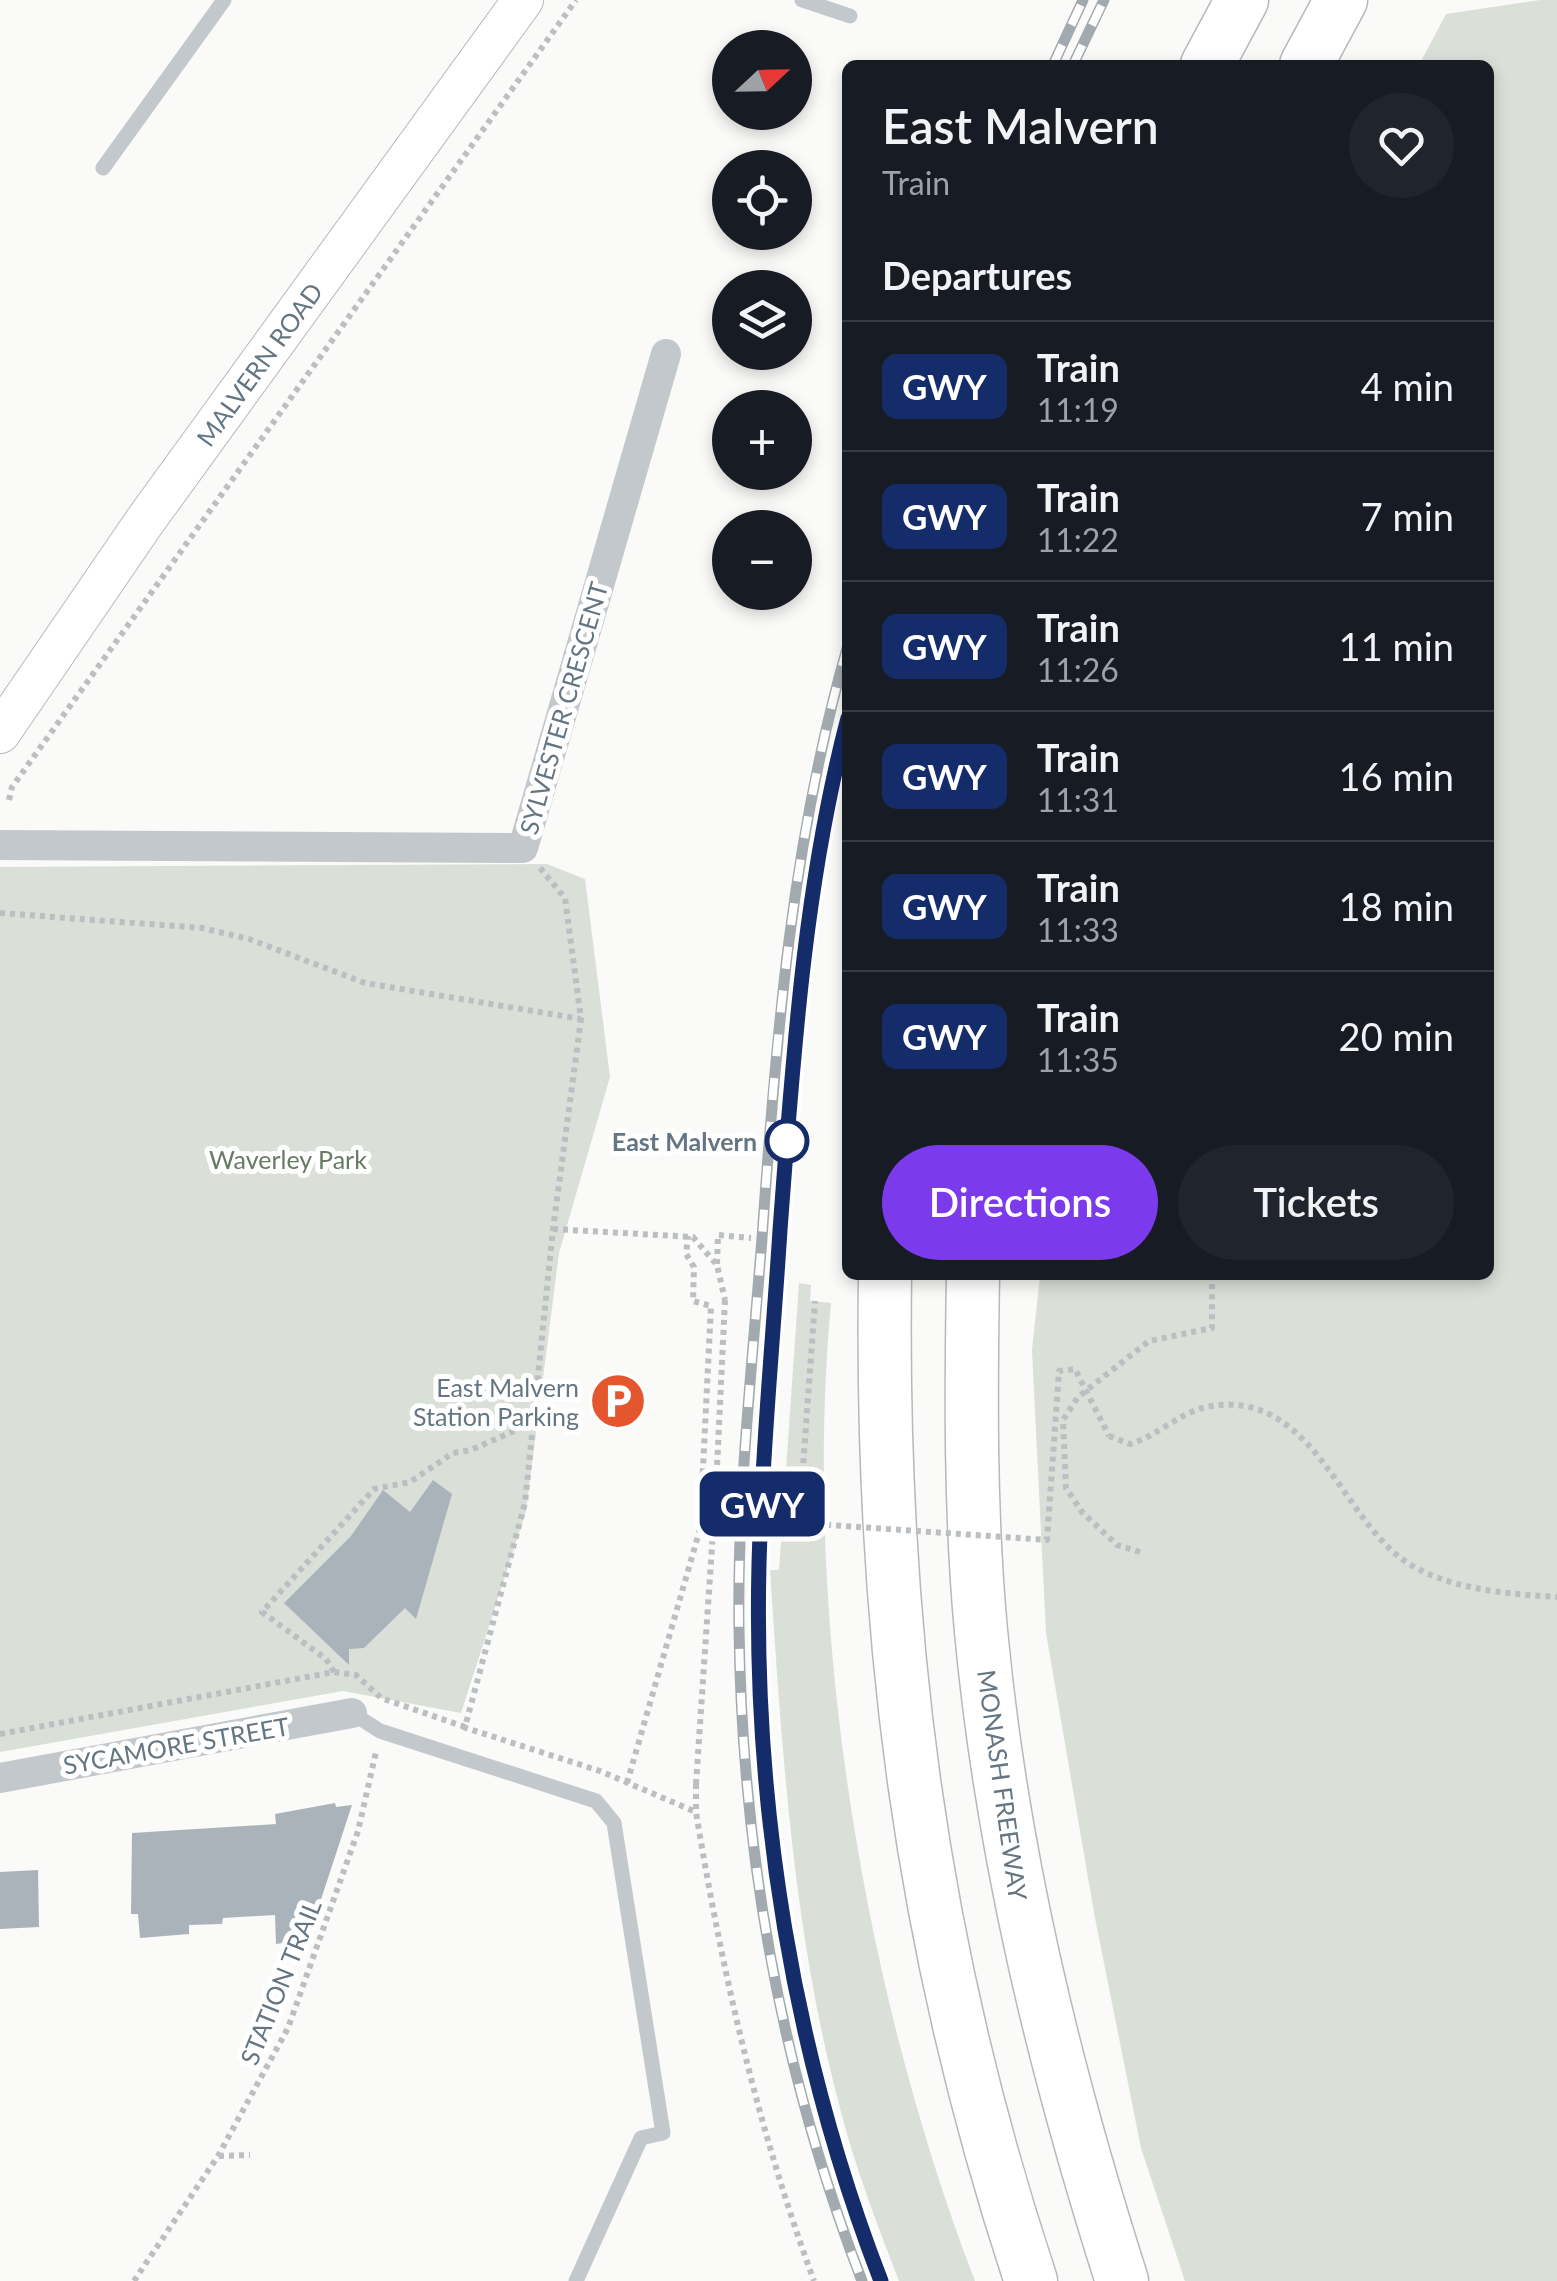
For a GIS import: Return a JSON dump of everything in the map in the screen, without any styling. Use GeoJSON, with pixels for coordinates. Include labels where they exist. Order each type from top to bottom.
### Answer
{"type":"FeatureCollection","features":[{"type":"Feature","properties":{"kind":"highway"},"geometry":{"type":"LineString","coordinates":[[1210,60],[1242,0]]}},
{"type":"Feature","properties":{"kind":"highway"},"geometry":{"type":"LineString","coordinates":[[1309,60],[1342,0]]}},
{"type":"Feature","properties":{"kind":"highway"},"geometry":{"type":"LineString","coordinates":[[884,1280],[886,1508],[906,1749],[928,1881],[970,2080],[1031,2281]]}},
{"type":"Feature","properties":{"kind":"highway","name":"MONASH FREEWAY"},"geometry":{"type":"LineString","coordinates":[[973,1280],[974,1510],[981,1628],[994,1739],[1035,1975],[1080,2146],[1122,2281]]}},
{"type":"Feature","properties":{"kind":"main road","name":"MALVERN ROAD"},"geometry":{"type":"LineString","coordinates":[[0,733],[144,522],[515,3]]}},
{"type":"Feature","properties":{"kind":"street","name":"SYLVESTER CRESCENT"},"geometry":{"type":"LineString","coordinates":[[0,845],[523,848],[666,354]]}},
{"type":"Feature","properties":{"kind":"street","name":"SYCAMORE STREET"},"geometry":{"type":"LineString","coordinates":[[0,1778],[352,1712]]}},
{"type":"Feature","properties":{"kind":"lane"},"geometry":{"type":"LineString","coordinates":[[103,168],[224,0]]}},
{"type":"Feature","properties":{"kind":"lane"},"geometry":{"type":"LineString","coordinates":[[802,0],[850,16]]}},
{"type":"Feature","properties":{"kind":"lane"},"geometry":{"type":"LineString","coordinates":[[352,1712],[380,1731],[596,1801],[614,1823],[663,2133],[641,2138],[576,2281]]}},
{"type":"Feature","properties":{"kind":"path"},"geometry":{"type":"LineString","coordinates":[[9,800],[12,787],[576,0]]}},
{"type":"Feature","properties":{"kind":"path"},"geometry":{"type":"LineString","coordinates":[[0,1734],[334,1672],[356,1675],[381,1698],[465,1727],[526,1503],[553,1229],[581,1019],[565,898],[523,848]]}},
{"type":"Feature","properties":{"kind":"path"},"geometry":{"type":"LineString","coordinates":[[0,913],[202,928],[299,956],[365,983],[581,1019]]}},
{"type":"Feature","properties":{"kind":"path"},"geometry":{"type":"LineString","coordinates":[[553,1229],[694,1237],[716,1265]]}},
{"type":"Feature","properties":{"kind":"path"},"geometry":{"type":"LineString","coordinates":[[751,1238],[718,1235],[716,1265],[724,1300],[716,1488],[801,1493]]}},
{"type":"Feature","properties":{"kind":"path"},"geometry":{"type":"LineString","coordinates":[[626,1783],[700,1529],[711,1306],[693,1301],[694,1267],[686,1254],[688,1236]]}},
{"type":"Feature","properties":{"kind":"path"},"geometry":{"type":"LineString","coordinates":[[1140,1552],[1117,1544],[1082,1512],[1066,1488],[1063,1420],[1078,1398],[1149,1341],[1212,1328],[1212,1280]]}},
{"type":"Feature","properties":{"kind":"path"},"geometry":{"type":"LineString","coordinates":[[800,1519],[815,1301]]}},
{"type":"Feature","properties":{"kind":"path"},"geometry":{"type":"LineString","coordinates":[[814,2281],[779,2175],[727,1988],[696,1812],[714,1518],[800,1519],[1047,1540],[1059,1372],[1075,1369],[1110,1436],[1130,1444],[1206,1408],[1259,1413],[1287,1427],[1310,1447],[1346,1487],[1380,1538],[1404,1560],[1430,1574],[1459,1582],[1557,1597]]}},
{"type":"Feature","properties":{"kind":"path"},"geometry":{"type":"LineString","coordinates":[[334,1672],[326,1658],[262,1612],[374,1489],[410,1482],[454,1453],[472,1450],[536,1422]]}},
{"type":"Feature","properties":{"kind":"path","name":"STATION TRAIL"},"geometry":{"type":"LineString","coordinates":[[134,2281],[218,2156],[288,2028],[358,1831],[379,1754],[374,1752],[380,1731]]}},
{"type":"Feature","properties":{"kind":"path"},"geometry":{"type":"LineString","coordinates":[[582,1766],[696,1812]]}},
{"type":"Feature","properties":{"kind":"path"},"geometry":{"type":"LineString","coordinates":[[218,2156],[250,2155]]}},
{"type":"Feature","properties":{"kind":"green space"},"geometry":{"type":"Polygon","coordinates":[[[1557,0],[1557,2281],[1185,2281],[1141,2148],[1095,1918],[1046,1633],[1032,1350],[1039,1280],[1494,1280],[1494,60],[1422,60],[1446,14],[1557,0]]]}},
{"type":"Feature","properties":{"kind":"green space","name":"Waverley Park"},"geometry":{"type":"Polygon","coordinates":[[[547,864],[585,879],[610,1077],[559,1253],[526,1511],[461,1713],[343,1691],[0,1752],[0,867],[547,864]]]}},
{"type":"Feature","properties":{"kind":"green space"},"geometry":{"type":"Polygon","coordinates":[[[799,1283],[811,1285],[810,1301],[831,1303],[824,1423],[825,1547],[834,1673],[850,1800],[872,1925],[901,2049],[935,2168],[975,2281],[899,2281],[846,2130],[811,1975],[785,1773],[770,1570],[779,1570],[799,1283]]]}},
{"type":"Feature","properties":{"kind":"building"},"geometry":{"type":"Polygon","coordinates":[[[433,1480],[452,1494],[416,1619],[405,1608],[364,1648],[349,1649],[349,1665],[284,1603],[351,1536],[383,1490],[410,1512],[433,1480]]]}},
{"type":"Feature","properties":{"kind":"building"},"geometry":{"type":"Polygon","coordinates":[[[335,1803],[336,1807],[352,1805],[308,1939],[276,1944],[275,1915],[223,1918],[222,1924],[189,1925],[189,1934],[140,1938],[138,1914],[131,1914],[132,1833],[276,1824],[275,1814],[335,1803]]]}},
{"type":"Feature","properties":{"kind":"building"},"geometry":{"type":"Polygon","coordinates":[[[38,1870],[39,1927],[0,1929],[0,1872],[38,1870]]]}},
{"type":"Feature","properties":{"kind":"railway"},"geometry":{"type":"LineString","coordinates":[[1055,60],[1083,0]]}},
{"type":"Feature","properties":{"kind":"railway"},"geometry":{"type":"LineString","coordinates":[[1075,60],[1104,0]]}},
{"type":"Feature","properties":{"kind":"railway"},"geometry":{"type":"LineString","coordinates":[[842,668],[813,791],[781,1013],[746,1434],[739,1629],[748,1796],[771,1961],[809,2122],[862,2281]]}},
{"type":"Feature","properties":{"kind":"railway"},"geometry":{"type":"LineString","coordinates":[[842,743],[820,846],[795,1042],[762,1482],[759,1655],[772,1838],[802,2018],[850,2195],[881,2281]]}},
{"type":"Feature","properties":{"kind":"train","name":"GWY"},"geometry":{"type":"LineString","coordinates":[[842,740],[802,974],[763,1474],[759,1650],[768,1794],[791,1964],[824,2110],[881,2281]]}},
{"type":"Feature","properties":{"kind":"place","name":"East Malvern"},"geometry":{"type":"Point","coordinates":[787,1141]}},
{"type":"Feature","properties":{"kind":"place","name":"East Malvern Station Parking"},"geometry":{"type":"Point","coordinates":[618,1401]}}]}
